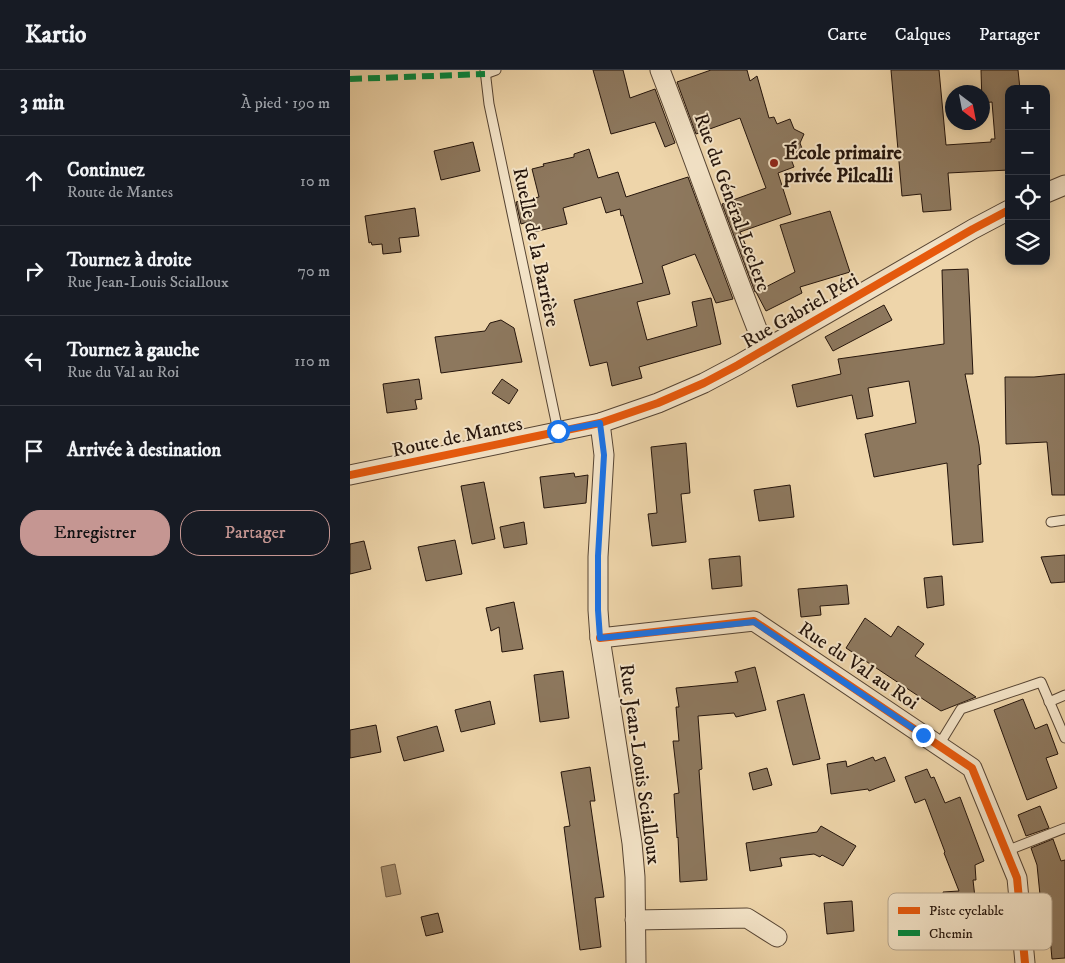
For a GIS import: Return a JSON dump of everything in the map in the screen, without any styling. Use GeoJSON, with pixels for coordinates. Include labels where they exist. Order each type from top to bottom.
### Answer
{"type":"FeatureCollection","features":[{"type":"Feature","properties":{"kind":"street","name":"Rue du Général Leclerc"},"geometry":{"type":"LineString","coordinates":[[660,70],[729,259],[766,349]]}},
{"type":"Feature","properties":{"kind":"street"},"geometry":{"type":"LineString","coordinates":[[1050,191],[1065,185]]}},
{"type":"Feature","properties":{"kind":"street","name":"Rue Gabriel Péri"},"geometry":{"type":"LineString","coordinates":[[600,423],[658,403],[704,383],[1005,212]]}},
{"type":"Feature","properties":{"kind":"street","name":"Route de Mantes"},"geometry":{"type":"LineString","coordinates":[[350,475],[600,423]]}},
{"type":"Feature","properties":{"kind":"street","name":"Rue Jean-Louis Scialloux"},"geometry":{"type":"LineString","coordinates":[[600,423],[604,455],[598,556],[598,610],[600,638],[632,843],[636,963]]}},
{"type":"Feature","properties":{"kind":"street","name":"Rue du Val au Roi"},"geometry":{"type":"LineString","coordinates":[[600,638],[754,622],[972,768],[1018,878],[1019,893]]}},
{"type":"Feature","properties":{"kind":"street"},"geometry":{"type":"LineString","coordinates":[[635,920],[747,918],[777,937]]}},
{"type":"Feature","properties":{"kind":"street","name":"Rue du Val au Roi"},"geometry":{"type":"LineString","coordinates":[[1024,950],[1025,963]]}},
{"type":"Feature","properties":{"kind":"lane"},"geometry":{"type":"LineString","coordinates":[[485,72],[496,70]]}},
{"type":"Feature","properties":{"kind":"lane","name":"Ruelle de la Barrière"},"geometry":{"type":"LineString","coordinates":[[485,72],[489,104],[558,431]]}},
{"type":"Feature","properties":{"kind":"lane"},"geometry":{"type":"LineString","coordinates":[[1052,522],[1065,520]]}},
{"type":"Feature","properties":{"kind":"lane"},"geometry":{"type":"LineString","coordinates":[[939,745],[961,709],[1041,682],[1065,738]]}},
{"type":"Feature","properties":{"kind":"lane"},"geometry":{"type":"LineString","coordinates":[[1049,702],[1065,695]]}},
{"type":"Feature","properties":{"kind":"lane"},"geometry":{"type":"LineString","coordinates":[[1006,851],[1065,828]]}},
{"type":"Feature","properties":{"kind":"shaded area"},"geometry":{"type":"Polygon","coordinates":[[[395,864],[401,894],[386,897],[381,867],[395,864]]]}},
{"type":"Feature","properties":{"kind":"building"},"geometry":{"type":"Polygon","coordinates":[[[593,70],[623,70],[630,98],[655,89],[675,143],[665,147],[655,122],[611,134],[593,70]]]}},
{"type":"Feature","properties":{"kind":"building"},"geometry":{"type":"Polygon","coordinates":[[[711,70],[747,70],[750,81],[757,76],[769,118],[774,117],[777,124],[790,119],[794,129],[804,134],[800,143],[804,154],[791,159],[794,167],[778,173],[791,214],[740,232],[764,288],[755,292],[722,204],[766,188],[740,118],[696,134],[677,82],[711,70]]]}},
{"type":"Feature","properties":{"kind":"building"},"geometry":{"type":"Polygon","coordinates":[[[891,70],[939,70],[946,145],[991,142],[991,139],[995,139],[992,102],[990,102],[990,85],[981,85],[981,70],[1018,70],[1020,85],[1005,85],[1005,170],[948,173],[951,210],[923,212],[921,194],[902,196],[891,70]]]}},
{"type":"Feature","properties":{"kind":"building"},"geometry":{"type":"Polygon","coordinates":[[[473,142],[480,171],[441,180],[434,151],[473,142]]]}},
{"type":"Feature","properties":{"kind":"building"},"geometry":{"type":"Polygon","coordinates":[[[589,149],[598,178],[618,172],[626,197],[688,177],[733,299],[716,303],[695,254],[662,266],[670,294],[637,302],[647,340],[697,326],[692,302],[711,298],[721,344],[639,367],[642,378],[612,386],[607,362],[590,366],[574,300],[643,283],[620,209],[606,213],[601,197],[563,208],[567,224],[534,232],[531,221],[521,224],[516,202],[539,197],[532,169],[544,166],[543,164],[574,157],[574,154],[589,149]]]}},
{"type":"Feature","properties":{"kind":"building"},"geometry":{"type":"Polygon","coordinates":[[[415,208],[419,236],[399,238],[401,252],[383,254],[382,244],[372,245],[371,242],[369,243],[365,216],[415,208]]]}},
{"type":"Feature","properties":{"kind":"building"},"geometry":{"type":"Polygon","coordinates":[[[830,211],[850,272],[800,287],[802,293],[766,311],[756,292],[795,272],[780,225],[830,211]]]}},
{"type":"Feature","properties":{"kind":"building"},"geometry":{"type":"Polygon","coordinates":[[[968,269],[973,374],[965,374],[979,445],[981,464],[978,465],[983,542],[953,545],[947,463],[874,477],[865,434],[916,423],[909,381],[868,388],[873,416],[857,419],[852,395],[797,407],[792,385],[841,374],[838,359],[944,344],[942,270],[968,269]]]}},
{"type":"Feature","properties":{"kind":"building"},"geometry":{"type":"Polygon","coordinates":[[[884,305],[892,320],[833,351],[825,337],[884,305]]]}},
{"type":"Feature","properties":{"kind":"building"},"geometry":{"type":"Polygon","coordinates":[[[501,320],[514,328],[522,362],[441,373],[435,337],[485,331],[490,323],[501,320]]]}},
{"type":"Feature","properties":{"kind":"building"},"geometry":{"type":"Polygon","coordinates":[[[1065,374],[1065,495],[1052,495],[1047,442],[1006,444],[1005,377],[1065,374]]]}},
{"type":"Feature","properties":{"kind":"building"},"geometry":{"type":"Polygon","coordinates":[[[419,379],[422,399],[415,400],[417,409],[387,413],[383,384],[419,379]]]}},
{"type":"Feature","properties":{"kind":"building"},"geometry":{"type":"Polygon","coordinates":[[[502,379],[518,390],[509,404],[492,393],[502,379]]]}},
{"type":"Feature","properties":{"kind":"building"},"geometry":{"type":"Polygon","coordinates":[[[686,443],[690,493],[681,494],[686,542],[652,546],[648,514],[657,513],[651,447],[686,443]]]}},
{"type":"Feature","properties":{"kind":"building"},"geometry":{"type":"Polygon","coordinates":[[[574,473],[575,477],[588,475],[586,503],[544,508],[540,477],[574,473]]]}},
{"type":"Feature","properties":{"kind":"building"},"geometry":{"type":"Polygon","coordinates":[[[484,482],[495,539],[472,544],[461,486],[484,482]]]}},
{"type":"Feature","properties":{"kind":"building"},"geometry":{"type":"Polygon","coordinates":[[[790,485],[794,517],[759,521],[754,490],[790,485]]]}},
{"type":"Feature","properties":{"kind":"building"},"geometry":{"type":"Polygon","coordinates":[[[524,522],[527,544],[504,548],[500,527],[524,522]]]}},
{"type":"Feature","properties":{"kind":"building"},"geometry":{"type":"Polygon","coordinates":[[[455,540],[462,574],[426,581],[418,547],[455,540]]]}},
{"type":"Feature","properties":{"kind":"building"},"geometry":{"type":"Polygon","coordinates":[[[364,541],[371,569],[350,574],[350,544],[364,541]]]}},
{"type":"Feature","properties":{"kind":"building"},"geometry":{"type":"Polygon","coordinates":[[[1065,555],[1065,582],[1051,583],[1041,557],[1065,555]]]}},
{"type":"Feature","properties":{"kind":"building"},"geometry":{"type":"Polygon","coordinates":[[[740,556],[742,586],[712,589],[709,559],[740,556]]]}},
{"type":"Feature","properties":{"kind":"building"},"geometry":{"type":"Polygon","coordinates":[[[942,576],[944,605],[927,608],[924,578],[942,576]]]}},
{"type":"Feature","properties":{"kind":"building"},"geometry":{"type":"Polygon","coordinates":[[[847,585],[849,604],[820,606],[821,615],[801,617],[798,589],[847,585]]]}},
{"type":"Feature","properties":{"kind":"building"},"geometry":{"type":"Polygon","coordinates":[[[514,602],[523,649],[502,652],[499,627],[491,631],[486,608],[514,602]]]}},
{"type":"Feature","properties":{"kind":"building"},"geometry":{"type":"Polygon","coordinates":[[[865,618],[891,637],[898,626],[924,644],[915,656],[976,697],[941,711],[846,648],[865,618]]]}},
{"type":"Feature","properties":{"kind":"building"},"geometry":{"type":"Polygon","coordinates":[[[755,667],[766,710],[736,717],[734,713],[698,716],[702,769],[699,770],[707,880],[680,882],[674,794],[679,793],[673,741],[679,741],[676,707],[679,707],[676,688],[738,682],[735,672],[755,667]]]}},
{"type":"Feature","properties":{"kind":"building"},"geometry":{"type":"Polygon","coordinates":[[[563,671],[569,718],[540,722],[534,675],[563,671]]]}},
{"type":"Feature","properties":{"kind":"building"},"geometry":{"type":"Polygon","coordinates":[[[804,694],[820,759],[793,765],[777,701],[804,694]]]}},
{"type":"Feature","properties":{"kind":"building"},"geometry":{"type":"Polygon","coordinates":[[[1023,699],[1035,729],[1047,724],[1058,754],[1046,758],[1057,788],[1027,800],[994,710],[1023,699]]]}},
{"type":"Feature","properties":{"kind":"building"},"geometry":{"type":"Polygon","coordinates":[[[490,701],[495,724],[461,732],[455,710],[490,701]]]}},
{"type":"Feature","properties":{"kind":"building"},"geometry":{"type":"Polygon","coordinates":[[[376,725],[381,752],[350,758],[350,730],[376,725]]]}},
{"type":"Feature","properties":{"kind":"building"},"geometry":{"type":"Polygon","coordinates":[[[437,726],[444,751],[404,761],[397,737],[437,726]]]}},
{"type":"Feature","properties":{"kind":"building"},"geometry":{"type":"Polygon","coordinates":[[[873,757],[875,761],[885,757],[895,781],[869,791],[868,789],[831,794],[827,764],[846,761],[847,767],[873,757]]]}},
{"type":"Feature","properties":{"kind":"building"},"geometry":{"type":"Polygon","coordinates":[[[590,767],[595,801],[590,801],[604,897],[595,898],[601,947],[580,950],[564,827],[570,826],[561,772],[590,767]]]}},
{"type":"Feature","properties":{"kind":"building"},"geometry":{"type":"Polygon","coordinates":[[[767,768],[772,785],[753,790],[749,773],[767,768]]]}},
{"type":"Feature","properties":{"kind":"building"},"geometry":{"type":"Polygon","coordinates":[[[927,769],[931,778],[934,777],[945,803],[960,797],[984,861],[975,865],[976,880],[973,880],[974,893],[943,893],[959,891],[925,799],[915,803],[905,777],[927,769]]]}},
{"type":"Feature","properties":{"kind":"building"},"geometry":{"type":"Polygon","coordinates":[[[1040,806],[1049,828],[1026,836],[1018,815],[1040,806]]]}},
{"type":"Feature","properties":{"kind":"building"},"geometry":{"type":"Polygon","coordinates":[[[821,826],[856,846],[843,866],[822,855],[820,857],[814,854],[780,858],[782,866],[750,871],[746,843],[817,832],[821,826]]]}},
{"type":"Feature","properties":{"kind":"building"},"geometry":{"type":"Polygon","coordinates":[[[1053,839],[1061,861],[1065,860],[1065,958],[1052,959],[1052,893],[1040,893],[1037,865],[1031,848],[1053,839]]]}},
{"type":"Feature","properties":{"kind":"building"},"geometry":{"type":"Polygon","coordinates":[[[852,901],[854,931],[827,934],[824,903],[852,901]]]}},
{"type":"Feature","properties":{"kind":"building"},"geometry":{"type":"Polygon","coordinates":[[[438,913],[443,932],[426,936],[421,917],[438,913]]]}},
{"type":"Feature","properties":{"kind":"marked path"},"geometry":{"type":"LineString","coordinates":[[350,79],[485,74]]}},
{"type":"Feature","properties":{"kind":"cycle path"},"geometry":{"type":"LineString","coordinates":[[350,475],[600,423],[658,403],[704,383],[738,365],[1005,212]]}},
{"type":"Feature","properties":{"kind":"cycle path"},"geometry":{"type":"LineString","coordinates":[[600,638],[754,621],[972,768],[1017,878],[1018,893]]}},
{"type":"Feature","properties":{"kind":"cycle path"},"geometry":{"type":"LineString","coordinates":[[1024,950],[1025,963]]}},
{"type":"Feature","properties":{"kind":"place","name":"École primaire privée Pilcalli"},"geometry":{"type":"Point","coordinates":[774,163]}},
{"type":"Feature","properties":{"kind":"route"},"geometry":{"type":"LineString","coordinates":[[558,431],[600,423],[604,455],[598,556],[600,638],[754,622],[923,735]]}}]}
